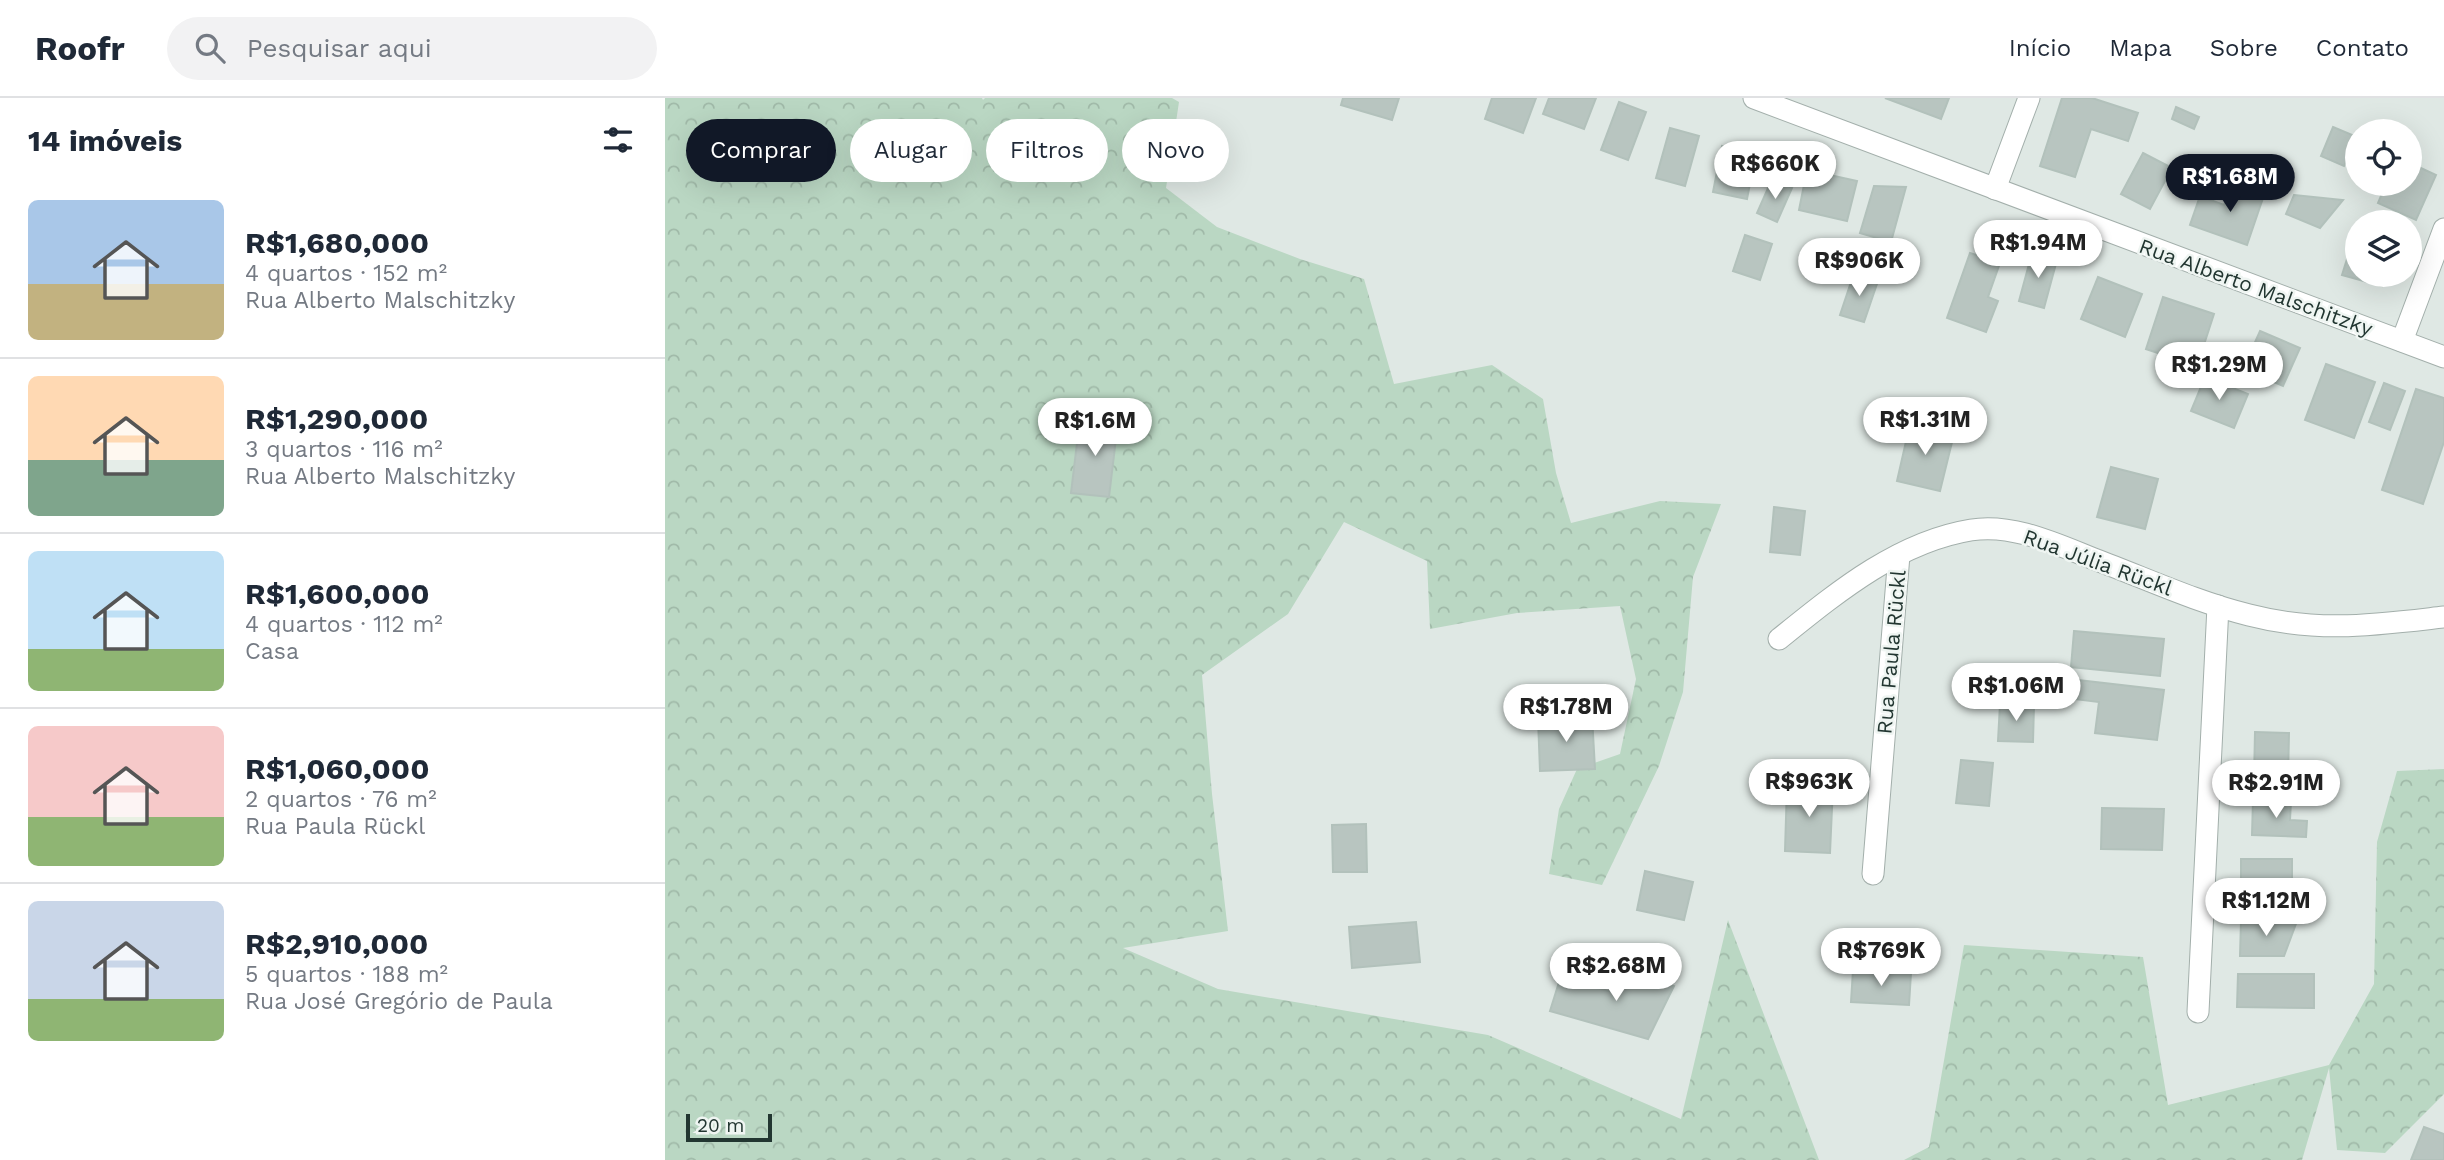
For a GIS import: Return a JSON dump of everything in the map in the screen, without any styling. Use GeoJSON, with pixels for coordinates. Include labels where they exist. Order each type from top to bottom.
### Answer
{"type":"FeatureCollection","features":[{"type":"Feature","properties":{"kind":"street","name":"Rua Alberto Malschitzky"},"geometry":{"type":"LineString","coordinates":[[1754,98],[2444,357]]}},
{"type":"Feature","properties":{"kind":"street"},"geometry":{"type":"LineString","coordinates":[[1995,189],[2029,98]]}},
{"type":"Feature","properties":{"kind":"street"},"geometry":{"type":"LineString","coordinates":[[2402,341],[2444,229]]}},
{"type":"Feature","properties":{"kind":"street","name":"Rua Júlia Rückl"},"geometry":{"type":"LineString","coordinates":[[1779,639],[1857,579],[1899,555],[1937,538],[1973,529],[2014,531],[2218,607],[2286,623],[2323,628],[2444,617]]}},
{"type":"Feature","properties":{"kind":"street","name":"Rua Paula Rückl"},"geometry":{"type":"LineString","coordinates":[[1873,874],[1899,555]]}},
{"type":"Feature","properties":{"kind":"street"},"geometry":{"type":"LineString","coordinates":[[2199,1012],[2218,607]]}},
{"type":"Feature","properties":{"kind":"green space"},"geometry":{"type":"Polygon","coordinates":[[[665,98],[1172,98],[1179,102],[1176,119],[1122,119],[1122,182],[1167,182],[1166,188],[1217,227],[1300,259],[1364,279],[1394,384],[1492,365],[1543,399],[1556,473],[1571,523],[1660,501],[1721,504],[1693,577],[1683,692],[1659,766],[1602,885],[1549,874],[1559,809],[1577,769],[1620,754],[1636,679],[1620,606],[1517,613],[1430,629],[1427,561],[1344,522],[1288,614],[1202,675],[1228,931],[1123,948],[1218,989],[1488,1035],[1681,1119],[1728,920],[1819,1160],[665,1160],[665,98]]]}},
{"type":"Feature","properties":{"kind":"green space"},"geometry":{"type":"Polygon","coordinates":[[[2444,769],[2444,1094],[2385,1153],[2337,1150],[2329,1068],[2302,1160],[1904,1160],[1929,1147],[1964,945],[2143,957],[2168,1105],[2329,1065],[2374,984],[2377,842],[2397,771],[2444,769]]]}},
{"type":"Feature","properties":{"kind":"building"},"geometry":{"type":"Polygon","coordinates":[[[1343,98],[1399,98],[1392,120],[1341,105],[1343,98]]]}},
{"type":"Feature","properties":{"kind":"building"},"geometry":{"type":"Polygon","coordinates":[[[1492,98],[1536,98],[1523,133],[1485,119],[1492,98]]]}},
{"type":"Feature","properties":{"kind":"building"},"geometry":{"type":"Polygon","coordinates":[[[1549,98],[1596,98],[1584,129],[1543,114],[1549,98]]]}},
{"type":"Feature","properties":{"kind":"building"},"geometry":{"type":"Polygon","coordinates":[[[1885,98],[1949,98],[1941,119],[1885,98]]]}},
{"type":"Feature","properties":{"kind":"building"},"geometry":{"type":"Polygon","coordinates":[[[2062,98],[2092,98],[2138,113],[2128,141],[2091,129],[2075,177],[2040,166],[2062,98]]]}},
{"type":"Feature","properties":{"kind":"building"},"geometry":{"type":"Polygon","coordinates":[[[1619,102],[1646,112],[1628,160],[1601,150],[1619,102]]]}},
{"type":"Feature","properties":{"kind":"building"},"geometry":{"type":"Polygon","coordinates":[[[2176,107],[2199,117],[2194,129],[2172,119],[2176,107]]]}},
{"type":"Feature","properties":{"kind":"building"},"geometry":{"type":"Polygon","coordinates":[[[2333,127],[2345,132],[2344,166],[2321,156],[2333,127]]]}},
{"type":"Feature","properties":{"kind":"building"},"geometry":{"type":"Polygon","coordinates":[[[1670,128],[1699,136],[1685,186],[1656,178],[1670,128]]]}},
{"type":"Feature","properties":{"kind":"building"},"geometry":{"type":"Polygon","coordinates":[[[1722,146],[1756,153],[1747,199],[1713,192],[1722,146]]]}},
{"type":"Feature","properties":{"kind":"building"},"geometry":{"type":"Polygon","coordinates":[[[2143,153],[2172,168],[2150,209],[2121,194],[2143,153]]]}},
{"type":"Feature","properties":{"kind":"building"},"geometry":{"type":"Polygon","coordinates":[[[2422,169],[2436,175],[2420,210],[2394,210],[2378,203],[2381,196],[2422,196],[2422,169]]]}},
{"type":"Feature","properties":{"kind":"building"},"geometry":{"type":"Polygon","coordinates":[[[1807,170],[1857,181],[1847,221],[1799,210],[1807,170]]]}},
{"type":"Feature","properties":{"kind":"building"},"geometry":{"type":"Polygon","coordinates":[[[1772,179],[1792,188],[1777,222],[1757,213],[1772,179]]]}},
{"type":"Feature","properties":{"kind":"building"},"geometry":{"type":"Polygon","coordinates":[[[2233,181],[2265,192],[2247,245],[2190,225],[2200,196],[2224,205],[2233,181]]]}},
{"type":"Feature","properties":{"kind":"building"},"geometry":{"type":"Polygon","coordinates":[[[1874,186],[1906,187],[1891,242],[1860,233],[1874,186]]]}},
{"type":"Feature","properties":{"kind":"building"},"geometry":{"type":"Polygon","coordinates":[[[2294,195],[2343,200],[2320,228],[2286,214],[2294,195]]]}},
{"type":"Feature","properties":{"kind":"building"},"geometry":{"type":"Polygon","coordinates":[[[1745,235],[1772,244],[1760,280],[1733,271],[1745,235]]]}},
{"type":"Feature","properties":{"kind":"building"},"geometry":{"type":"Polygon","coordinates":[[[1970,253],[2000,263],[1988,297],[1998,301],[1986,332],[1947,318],[1970,253]]]}},
{"type":"Feature","properties":{"kind":"building"},"geometry":{"type":"Polygon","coordinates":[[[2032,253],[2057,260],[2044,308],[2019,301],[2032,253]]]}},
{"type":"Feature","properties":{"kind":"building"},"geometry":{"type":"Polygon","coordinates":[[[1854,273],[1878,281],[1864,322],[1840,315],[1854,273]]]}},
{"type":"Feature","properties":{"kind":"building"},"geometry":{"type":"Polygon","coordinates":[[[2098,277],[2142,294],[2125,337],[2081,319],[2098,277]]]}},
{"type":"Feature","properties":{"kind":"building"},"geometry":{"type":"Polygon","coordinates":[[[2163,297],[2214,314],[2197,366],[2146,349],[2163,297]]]}},
{"type":"Feature","properties":{"kind":"building"},"geometry":{"type":"Polygon","coordinates":[[[2260,331],[2300,348],[2283,386],[2243,369],[2260,331]]]}},
{"type":"Feature","properties":{"kind":"building"},"geometry":{"type":"Polygon","coordinates":[[[2326,364],[2375,382],[2354,438],[2305,420],[2326,364]]]}},
{"type":"Feature","properties":{"kind":"building"},"geometry":{"type":"Polygon","coordinates":[[[2205,377],[2248,394],[2234,428],[2191,411],[2205,377]]]}},
{"type":"Feature","properties":{"kind":"building"},"geometry":{"type":"Polygon","coordinates":[[[2384,383],[2405,391],[2390,430],[2369,422],[2384,383]]]}},
{"type":"Feature","properties":{"kind":"building"},"geometry":{"type":"Polygon","coordinates":[[[2416,389],[2444,398],[2444,442],[2423,504],[2382,490],[2416,389]]]}},
{"type":"Feature","properties":{"kind":"building"},"geometry":{"type":"Polygon","coordinates":[[[1080,418],[1118,422],[1109,497],[1071,493],[1080,418]]]}},
{"type":"Feature","properties":{"kind":"building"},"geometry":{"type":"Polygon","coordinates":[[[1910,424],[1954,434],[1940,491],[1897,481],[1910,424]]]}},
{"type":"Feature","properties":{"kind":"building"},"geometry":{"type":"Polygon","coordinates":[[[2111,467],[2158,479],[2145,529],[2097,517],[2111,467]]]}},
{"type":"Feature","properties":{"kind":"building"},"geometry":{"type":"Polygon","coordinates":[[[1774,507],[1805,511],[1800,555],[1770,552],[1774,507]]]}},
{"type":"Feature","properties":{"kind":"building"},"geometry":{"type":"Polygon","coordinates":[[[2074,631],[2164,639],[2160,676],[2071,667],[2074,631]]]}},
{"type":"Feature","properties":{"kind":"building"},"geometry":{"type":"Polygon","coordinates":[[[2052,677],[2164,690],[2157,740],[2095,733],[2099,702],[2050,696],[2052,677]]]}},
{"type":"Feature","properties":{"kind":"building"},"geometry":{"type":"Polygon","coordinates":[[[2000,704],[2034,705],[2033,742],[1998,741],[2000,704]]]}},
{"type":"Feature","properties":{"kind":"building"},"geometry":{"type":"Polygon","coordinates":[[[1592,716],[1595,769],[1540,771],[1538,719],[1592,716]]]}},
{"type":"Feature","properties":{"kind":"building"},"geometry":{"type":"Polygon","coordinates":[[[2255,732],[2289,733],[2288,779],[2254,779],[2255,732]]]}},
{"type":"Feature","properties":{"kind":"building"},"geometry":{"type":"Polygon","coordinates":[[[1961,760],[1993,763],[1989,806],[1956,803],[1961,760]]]}},
{"type":"Feature","properties":{"kind":"building"},"geometry":{"type":"Polygon","coordinates":[[[1787,785],[1833,786],[1830,853],[1785,851],[1787,785]]]}},
{"type":"Feature","properties":{"kind":"building"},"geometry":{"type":"Polygon","coordinates":[[[2253,800],[2291,801],[2290,820],[2307,821],[2306,837],[2252,835],[2253,800]]]}},
{"type":"Feature","properties":{"kind":"building"},"geometry":{"type":"Polygon","coordinates":[[[2102,808],[2164,809],[2162,850],[2101,849],[2102,808]]]}},
{"type":"Feature","properties":{"kind":"building"},"geometry":{"type":"Polygon","coordinates":[[[1366,824],[1367,872],[1333,872],[1332,825],[1366,824]]]}},
{"type":"Feature","properties":{"kind":"building"},"geometry":{"type":"Polygon","coordinates":[[[2241,859],[2292,859],[2292,897],[2241,898],[2241,859]]]}},
{"type":"Feature","properties":{"kind":"building"},"geometry":{"type":"Polygon","coordinates":[[[1645,871],[1693,882],[1684,920],[1637,910],[1645,871]]]}},
{"type":"Feature","properties":{"kind":"building"},"geometry":{"type":"Polygon","coordinates":[[[2241,921],[2297,921],[2284,956],[2240,956],[2241,921]]]}},
{"type":"Feature","properties":{"kind":"building"},"geometry":{"type":"Polygon","coordinates":[[[1416,922],[1420,962],[1352,968],[1349,927],[1416,922]]]}},
{"type":"Feature","properties":{"kind":"building"},"geometry":{"type":"Polygon","coordinates":[[[1618,966],[1674,986],[1648,1039],[1550,1011],[1560,979],[1609,991],[1618,966]]]}},
{"type":"Feature","properties":{"kind":"building"},"geometry":{"type":"Polygon","coordinates":[[[1853,970],[1911,973],[1909,1005],[1851,1002],[1853,970]]]}},
{"type":"Feature","properties":{"kind":"building"},"geometry":{"type":"Polygon","coordinates":[[[2238,974],[2314,974],[2314,1008],[2237,1007],[2238,974]]]}},
{"type":"Feature","properties":{"kind":"building"},"geometry":{"type":"Polygon","coordinates":[[[2424,1127],[2444,1134],[2444,1160],[2411,1160],[2424,1127]]]}}]}
